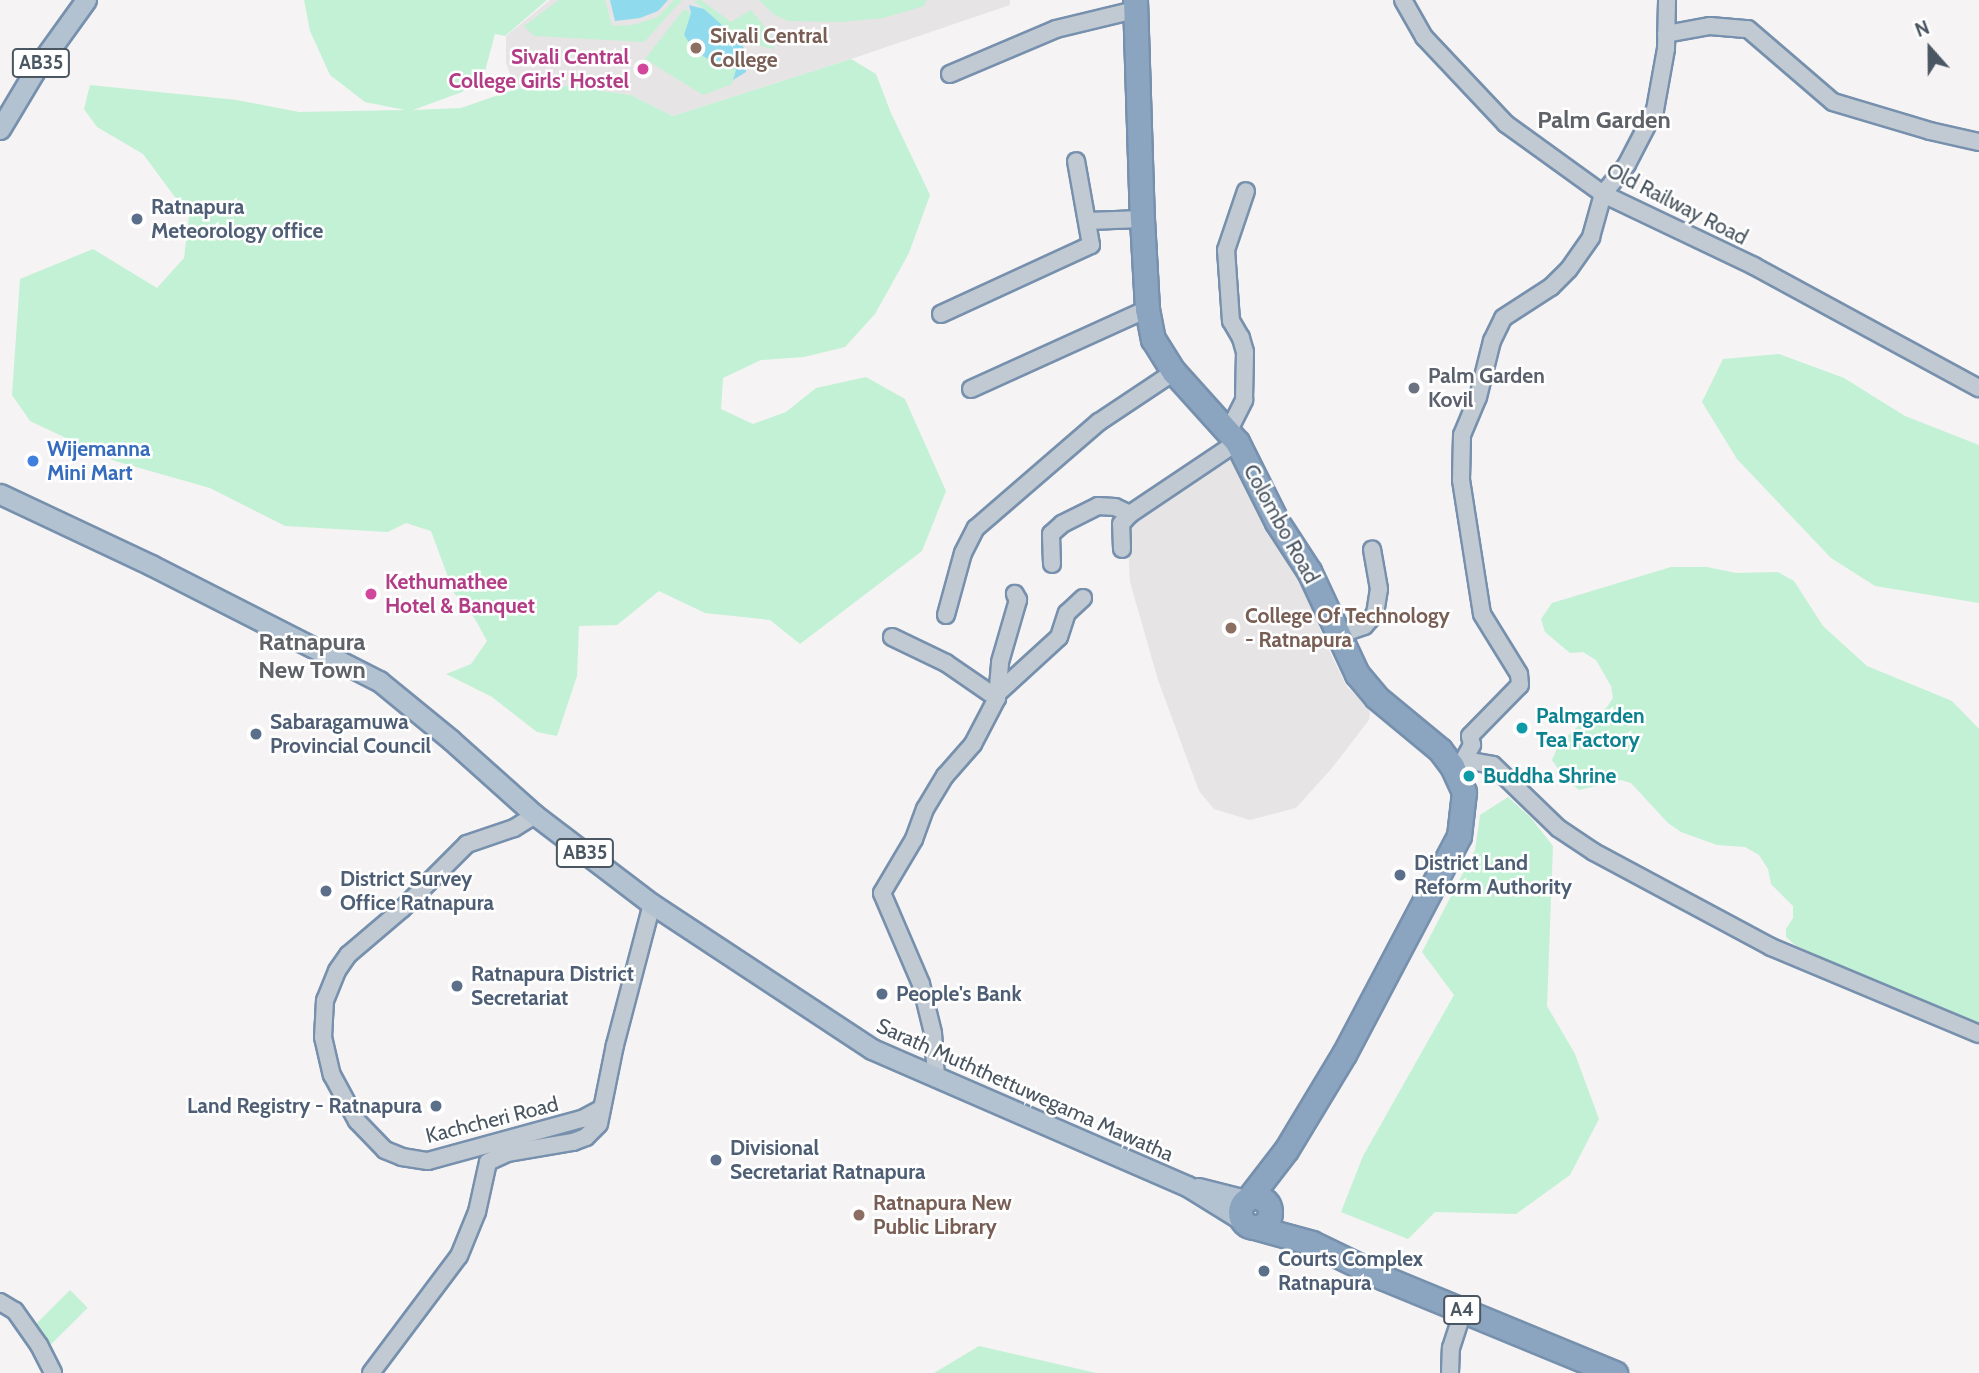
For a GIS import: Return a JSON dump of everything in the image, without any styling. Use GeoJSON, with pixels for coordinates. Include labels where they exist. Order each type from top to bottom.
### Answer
{"type":"FeatureCollection","features":[{"type":"Feature","properties":{"kind":"highway","name":"Colombo Road"},"geometry":{"type":"LineString","coordinates":[[1135,5],[1142,219],[1147,309],[1153,339],[1174,372],[1233,436],[1277,522],[1309,571],[1357,674],[1376,697],[1457,764],[1464,792],[1459,836],[1344,1054],[1286,1150],[1255,1209]]}},
{"type":"Feature","properties":{"kind":"highway","name":"A4"},"geometry":{"type":"LineString","coordinates":[[1255,1209],[1312,1243],[1463,1311],[1615,1373]]}},
{"type":"Feature","properties":{"kind":"main road","name":"AB35"},"geometry":{"type":"LineString","coordinates":[[0,129],[34,72],[86,0]]}},
{"type":"Feature","properties":{"kind":"main road","name":"Sarath Muththettuwegama Mawatha"},"geometry":{"type":"LineString","coordinates":[[0,494],[151,565],[379,681],[451,740],[534,815],[652,904],[872,1049],[1187,1186],[1255,1209]]}},
{"type":"Feature","properties":{"kind":"street","name":"Old Railway Road"},"geometry":{"type":"LineString","coordinates":[[1403,0],[1424,37],[1506,124],[1603,194],[1754,266],[1979,388]]}},
{"type":"Feature","properties":{"kind":"street"},"geometry":{"type":"LineString","coordinates":[[1457,764],[1472,745],[1470,736],[1520,685],[1519,674],[1482,614],[1461,480],[1462,435],[1478,397],[1492,341],[1503,318],[1551,287],[1569,269],[1591,237],[1603,194],[1627,164],[1655,110],[1667,34],[1667,0]]}},
{"type":"Feature","properties":{"kind":"street"},"geometry":{"type":"LineString","coordinates":[[950,74],[1056,29],[1135,5]]}},
{"type":"Feature","properties":{"kind":"street"},"geometry":{"type":"LineString","coordinates":[[1667,34],[1710,26],[1748,29],[1833,102],[1930,131],[1979,142]]}},
{"type":"Feature","properties":{"kind":"street"},"geometry":{"type":"LineString","coordinates":[[941,314],[1091,245],[1076,161]]}},
{"type":"Feature","properties":{"kind":"street"},"geometry":{"type":"LineString","coordinates":[[1122,549],[1121,524],[1130,514],[1233,436],[1244,400],[1245,352],[1241,338],[1231,321],[1226,250],[1246,191]]}},
{"type":"Feature","properties":{"kind":"street"},"geometry":{"type":"LineString","coordinates":[[1088,221],[1142,219]]}},
{"type":"Feature","properties":{"kind":"street"},"geometry":{"type":"LineString","coordinates":[[971,390],[1147,309]]}},
{"type":"Feature","properties":{"kind":"street"},"geometry":{"type":"LineString","coordinates":[[946,615],[963,553],[976,528],[999,505],[1018,495],[1099,422],[1174,372]]}},
{"type":"Feature","properties":{"kind":"street"},"geometry":{"type":"LineString","coordinates":[[1052,564],[1051,534],[1062,524],[1098,506],[1115,507],[1130,514]]}},
{"type":"Feature","properties":{"kind":"street"},"geometry":{"type":"LineString","coordinates":[[1338,635],[1364,625],[1375,614],[1378,589],[1372,551]]}},
{"type":"Feature","properties":{"kind":"street"},"geometry":{"type":"LineString","coordinates":[[998,695],[1000,662],[1018,600],[1016,594]]}},
{"type":"Feature","properties":{"kind":"street"},"geometry":{"type":"LineString","coordinates":[[936,1077],[933,1033],[922,984],[882,893],[914,839],[925,808],[946,776],[973,744],[998,695],[1059,637],[1067,614],[1083,598]]}},
{"type":"Feature","properties":{"kind":"street"},"geometry":{"type":"LineString","coordinates":[[892,637],[946,663],[998,695]]}},
{"type":"Feature","properties":{"kind":"street"},"geometry":{"type":"LineString","coordinates":[[1457,764],[1493,765],[1558,828],[1594,852],[1771,947],[1979,1034]]}},
{"type":"Feature","properties":{"kind":"street","name":"Kachcheri Road"},"geometry":{"type":"LineString","coordinates":[[534,815],[514,828],[467,844],[402,909],[348,956],[337,971],[326,1000],[323,1037],[332,1075],[357,1121],[385,1150],[402,1157],[428,1161],[582,1119],[601,1109]]}},
{"type":"Feature","properties":{"kind":"street"},"geometry":{"type":"LineString","coordinates":[[371,1373],[460,1256],[477,1212],[488,1162],[507,1153],[586,1137],[599,1124],[652,904]]}},
{"type":"Feature","properties":{"kind":"street"},"geometry":{"type":"LineString","coordinates":[[0,1302],[15,1311],[39,1345],[53,1373]]}},
{"type":"Feature","properties":{"kind":"street"},"geometry":{"type":"LineString","coordinates":[[1450,1373],[1451,1348],[1463,1311]]}},
{"type":"Feature","properties":{"kind":"shaded area","name":"Sivali Central College"},"geometry":{"type":"Polygon","coordinates":[[[550,0],[1010,0],[1010,5],[673,116],[631,95],[567,86],[516,89],[506,63],[506,36],[550,0]]]}},
{"type":"Feature","properties":{"kind":"shaded area","name":"College Of Technology - Ratnapura"},"geometry":{"type":"Polygon","coordinates":[[[1228,456],[1305,587],[1323,638],[1347,687],[1368,706],[1370,714],[1369,720],[1332,768],[1296,808],[1250,820],[1214,809],[1199,791],[1158,680],[1130,582],[1127,527],[1133,520],[1228,456]]]}},
{"type":"Feature","properties":{"kind":"green space"},"geometry":{"type":"Polygon","coordinates":[[[304,0],[547,0],[505,36],[495,34],[485,71],[462,92],[413,110],[461,108],[516,89],[567,86],[631,95],[673,116],[851,59],[876,74],[891,113],[930,195],[909,253],[875,314],[845,347],[804,357],[761,360],[723,378],[721,409],[753,424],[786,412],[816,388],[866,377],[905,399],[946,491],[922,551],[800,644],[770,620],[705,613],[659,591],[617,625],[579,626],[577,676],[557,736],[537,732],[492,697],[446,674],[471,664],[487,641],[475,619],[454,593],[431,531],[406,523],[388,532],[285,526],[210,488],[115,461],[30,421],[12,395],[20,279],[93,249],[157,288],[184,258],[189,216],[143,154],[97,127],[84,109],[90,85],[237,100],[299,112],[405,110],[365,102],[330,75],[310,31],[304,0]]]}},
{"type":"Feature","properties":{"kind":"green space"},"geometry":{"type":"Polygon","coordinates":[[[559,0],[605,0],[612,26],[633,25],[658,17],[674,0],[682,0],[644,42],[534,36],[524,26],[559,0]]]}},
{"type":"Feature","properties":{"kind":"green space"},"geometry":{"type":"Polygon","coordinates":[[[701,0],[731,22],[751,10],[770,33],[774,49],[740,41],[694,1],[701,0]]]}},
{"type":"Feature","properties":{"kind":"green space"},"geometry":{"type":"Polygon","coordinates":[[[759,0],[926,0],[924,6],[883,18],[841,22],[788,21],[773,14],[759,0]]]}},
{"type":"Feature","properties":{"kind":"green space"},"geometry":{"type":"Polygon","coordinates":[[[684,9],[691,13],[684,35],[695,51],[711,61],[725,61],[736,70],[732,84],[703,95],[645,59],[684,9]]]}},
{"type":"Feature","properties":{"kind":"green space"},"geometry":{"type":"Polygon","coordinates":[[[1779,354],[1844,378],[1905,416],[1979,445],[1979,603],[1875,586],[1831,558],[1737,459],[1702,402],[1723,359],[1779,354]]]}},
{"type":"Feature","properties":{"kind":"green space"},"geometry":{"type":"Polygon","coordinates":[[[1671,567],[1707,567],[1736,573],[1778,572],[1794,581],[1823,626],[1867,666],[1952,701],[1979,729],[1979,1025],[1903,995],[1795,945],[1786,937],[1786,929],[1793,918],[1793,906],[1771,884],[1768,869],[1759,855],[1745,847],[1717,845],[1681,832],[1668,823],[1631,783],[1620,780],[1579,790],[1565,779],[1552,760],[1559,744],[1577,727],[1607,707],[1613,698],[1611,686],[1596,660],[1583,652],[1570,653],[1545,632],[1541,619],[1552,603],[1671,567]]]}},
{"type":"Feature","properties":{"kind":"green space"},"geometry":{"type":"Polygon","coordinates":[[[1508,797],[1531,818],[1553,846],[1547,1006],[1575,1054],[1599,1119],[1570,1175],[1516,1214],[1435,1212],[1408,1239],[1341,1212],[1363,1156],[1454,995],[1422,952],[1475,850],[1480,815],[1508,797]]]}},
{"type":"Feature","properties":{"kind":"green space"},"geometry":{"type":"Polygon","coordinates":[[[70,1290],[88,1308],[51,1344],[33,1327],[70,1290]]]}},
{"type":"Feature","properties":{"kind":"green space"},"geometry":{"type":"Polygon","coordinates":[[[979,1346],[1096,1373],[934,1373],[979,1346]]]}},
{"type":"Feature","properties":{"kind":"water"},"geometry":{"type":"Polygon","coordinates":[[[610,0],[668,0],[658,11],[640,18],[615,21],[610,0]]]}},
{"type":"Feature","properties":{"kind":"water"},"geometry":{"type":"Polygon","coordinates":[[[689,5],[704,9],[740,41],[745,50],[746,72],[733,80],[736,70],[725,61],[711,61],[695,51],[684,35],[691,13],[689,5]]]}},
{"type":"Feature","properties":{"kind":"place","name":"Sivali Central College"},"geometry":{"type":"Point","coordinates":[696,48]}},
{"type":"Feature","properties":{"kind":"place","name":"Sivali Central College Girls' Hostel"},"geometry":{"type":"Point","coordinates":[643,69]}},
{"type":"Feature","properties":{"kind":"place","name":"Ratnapura Meteorology office"},"geometry":{"type":"Point","coordinates":[137,219]}},
{"type":"Feature","properties":{"kind":"place","name":"Palm Garden Kovil"},"geometry":{"type":"Point","coordinates":[1414,388]}},
{"type":"Feature","properties":{"kind":"place","name":"Wijemanna Mini Mart"},"geometry":{"type":"Point","coordinates":[33,461]}},
{"type":"Feature","properties":{"kind":"place","name":"Kethumathee Hotel & Banquet"},"geometry":{"type":"Point","coordinates":[371,594]}},
{"type":"Feature","properties":{"kind":"place","name":"College Of Technology - Ratnapura"},"geometry":{"type":"Point","coordinates":[1231,628]}},
{"type":"Feature","properties":{"kind":"place","name":"Palmgarden Tea Factory"},"geometry":{"type":"Point","coordinates":[1522,728]}},
{"type":"Feature","properties":{"kind":"place","name":"Sabaragamuwa Provincial Council"},"geometry":{"type":"Point","coordinates":[256,734]}},
{"type":"Feature","properties":{"kind":"place","name":"Buddha Shrine"},"geometry":{"type":"Point","coordinates":[1469,776]}},
{"type":"Feature","properties":{"kind":"place","name":"District Land Reform Authority"},"geometry":{"type":"Point","coordinates":[1400,875]}},
{"type":"Feature","properties":{"kind":"place","name":"District Survey Office Ratnapura"},"geometry":{"type":"Point","coordinates":[326,891]}},
{"type":"Feature","properties":{"kind":"place","name":"Ratnapura District Secretariat"},"geometry":{"type":"Point","coordinates":[457,986]}},
{"type":"Feature","properties":{"kind":"place","name":"People's Bank"},"geometry":{"type":"Point","coordinates":[882,994]}},
{"type":"Feature","properties":{"kind":"place","name":"Land Registry - Ratnapura"},"geometry":{"type":"Point","coordinates":[436,1106]}},
{"type":"Feature","properties":{"kind":"place","name":"Divisional Secretariat Ratnapura"},"geometry":{"type":"Point","coordinates":[716,1160]}},
{"type":"Feature","properties":{"kind":"place","name":"Ratnapura New Public Library"},"geometry":{"type":"Point","coordinates":[859,1215]}},
{"type":"Feature","properties":{"kind":"place","name":"Courts Complex Ratnapura"},"geometry":{"type":"Point","coordinates":[1264,1271]}},
{"type":"Feature","properties":{"kind":"district","name":"Palm Garden"},"geometry":{"type":"Point","coordinates":[1604,120]}},
{"type":"Feature","properties":{"kind":"district","name":"Ratnapura New Town"},"geometry":{"type":"Point","coordinates":[312,656]}}]}
